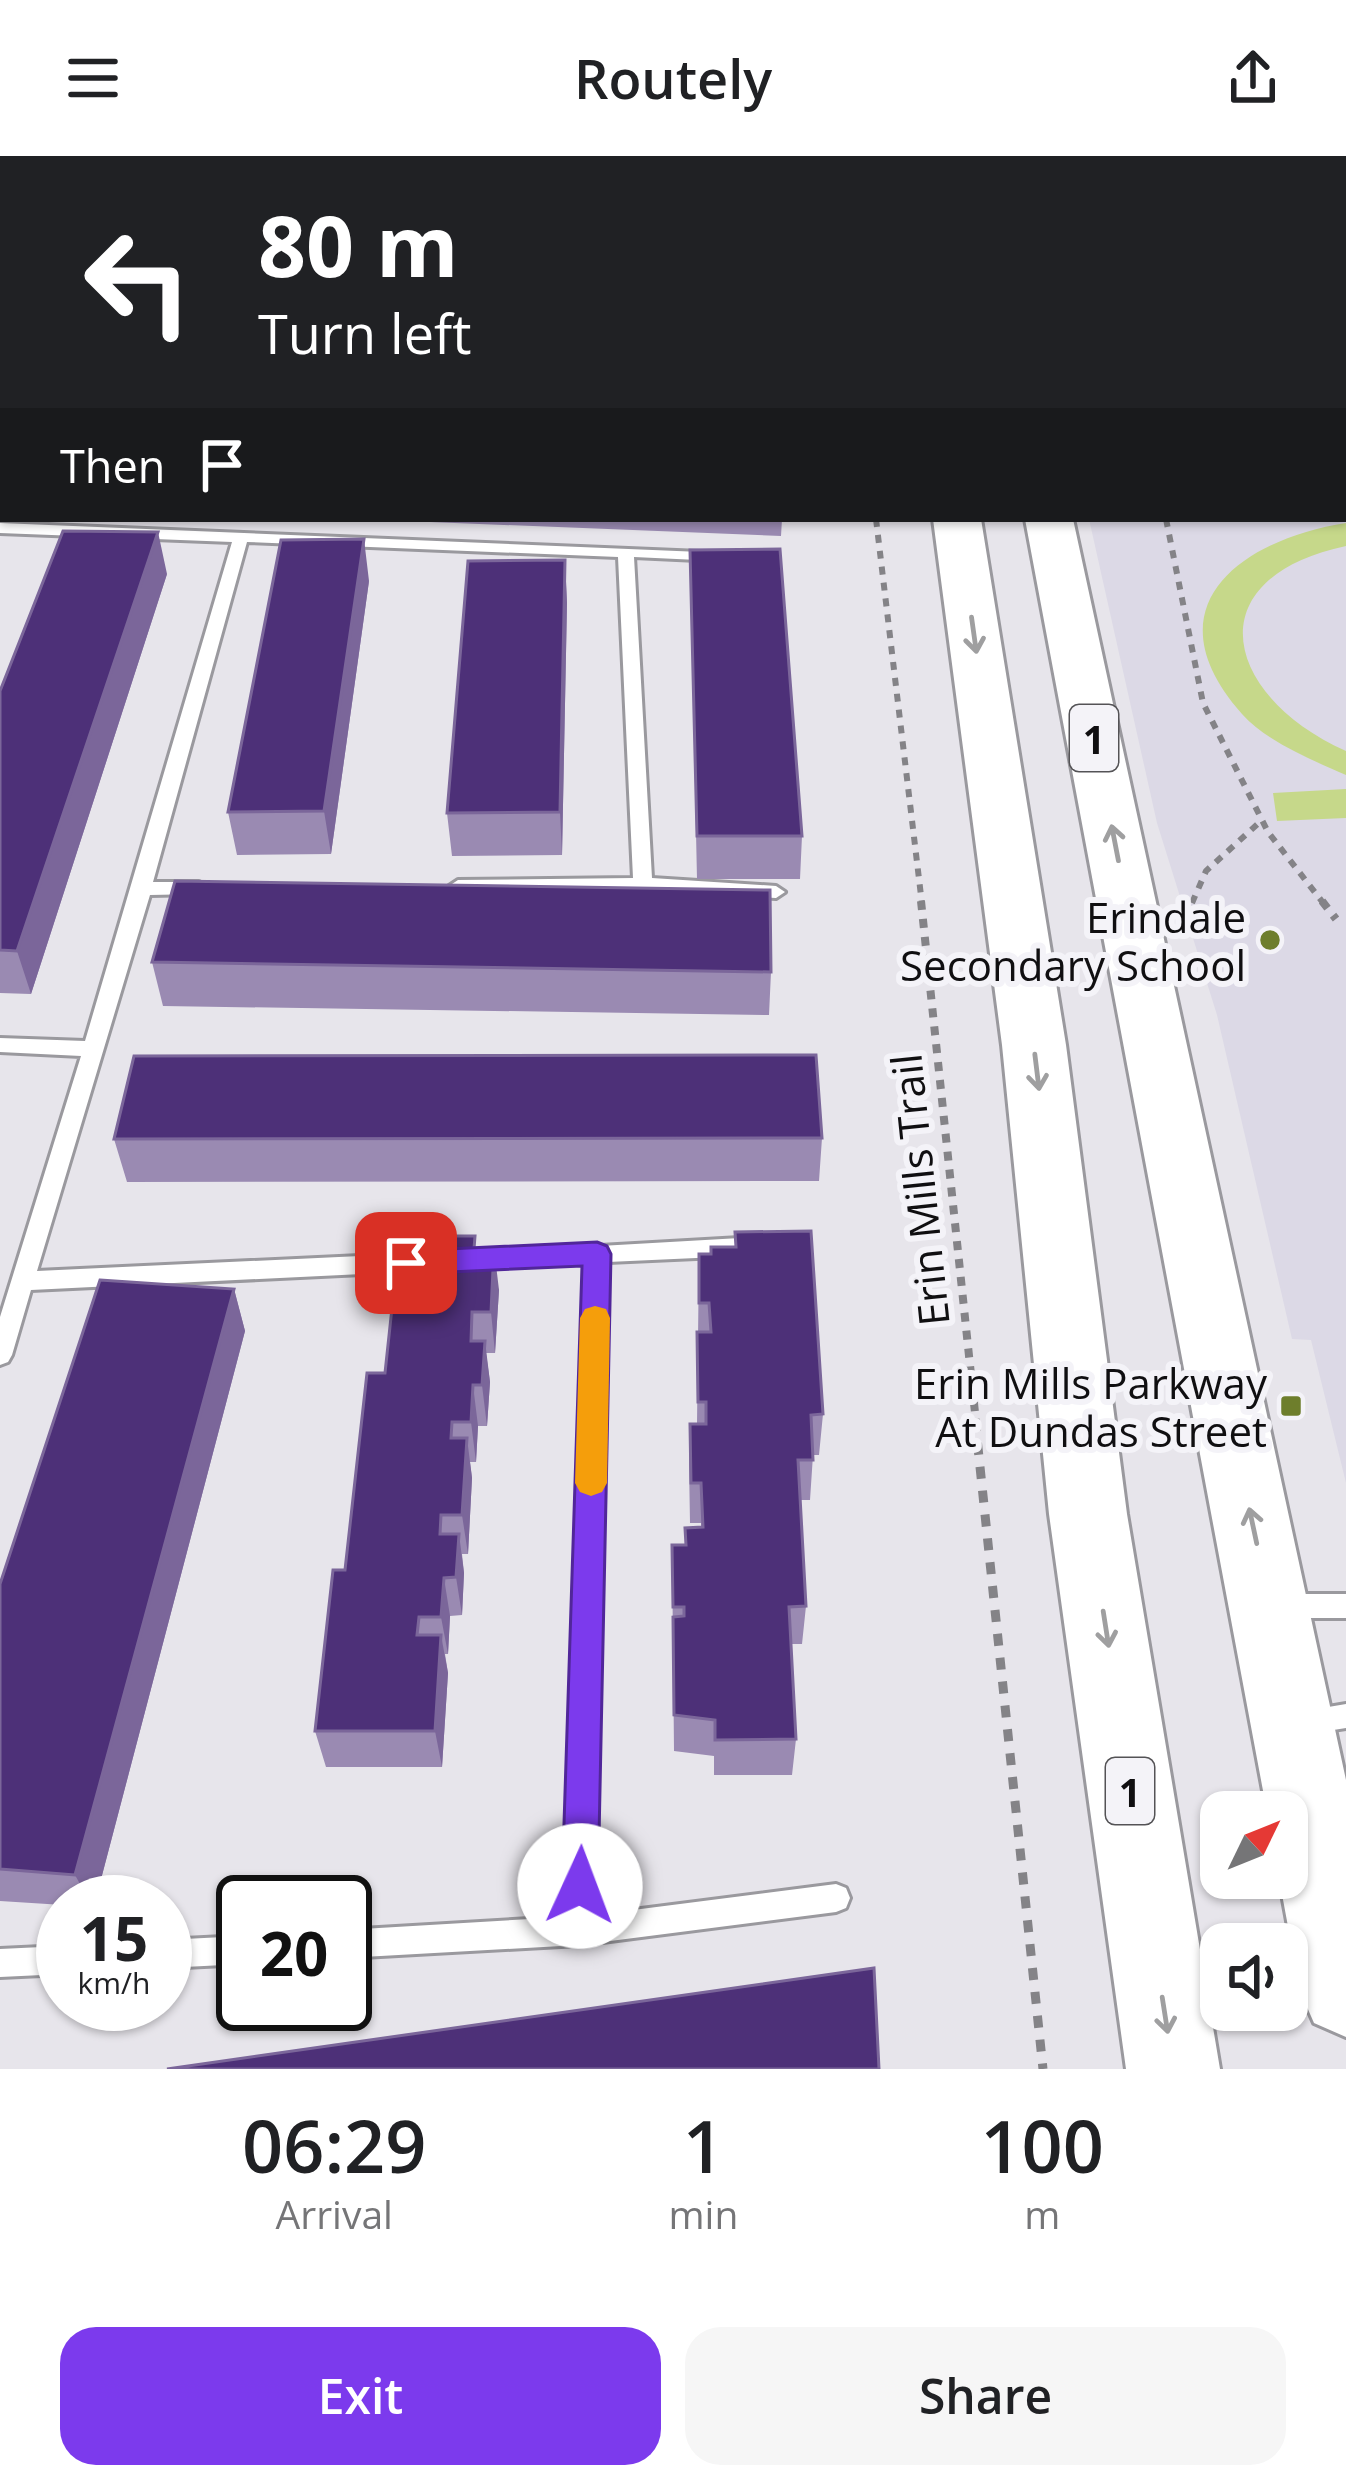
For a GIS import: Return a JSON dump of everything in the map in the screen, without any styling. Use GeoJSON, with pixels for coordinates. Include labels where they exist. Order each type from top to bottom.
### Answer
{"type":"FeatureCollection","features":[{"type":"Feature","properties":{"kind":"main road","name":"1"},"geometry":{"type":"LineString","coordinates":[[957,522],[1034,1045],[1088,1514],[1173,2069]]}},
{"type":"Feature","properties":{"kind":"main road","name":"1"},"geometry":{"type":"LineString","coordinates":[[1050,522],[1270,1606],[1321,1720],[1346,1991]]}},
{"type":"Feature","properties":{"kind":"lane"},"geometry":{"type":"LineString","coordinates":[[0,528],[742,556]]}},
{"type":"Feature","properties":{"kind":"lane"},"geometry":{"type":"LineString","coordinates":[[0,1355],[142,889],[241,536]]}},
{"type":"Feature","properties":{"kind":"lane"},"geometry":{"type":"LineString","coordinates":[[626,554],[643,884]]}},
{"type":"Feature","properties":{"kind":"lane"},"geometry":{"type":"LineString","coordinates":[[428,886],[643,884],[776,892]]}},
{"type":"Feature","properties":{"kind":"lane"},"geometry":{"type":"LineString","coordinates":[[142,889],[214,888]]}},
{"type":"Feature","properties":{"kind":"lane"},"geometry":{"type":"LineString","coordinates":[[0,1045],[94,1049]]}},
{"type":"Feature","properties":{"kind":"lane"},"geometry":{"type":"LineString","coordinates":[[23,1281],[740,1247]]}},
{"type":"Feature","properties":{"kind":"lane"},"geometry":{"type":"LineString","coordinates":[[579,1931],[597,1254]]}},
{"type":"Feature","properties":{"kind":"lane"},"geometry":{"type":"LineString","coordinates":[[1270,1606],[1346,1606]]}},
{"type":"Feature","properties":{"kind":"lane"},"geometry":{"type":"LineString","coordinates":[[372,1942],[579,1931],[836,1898]]}},
{"type":"Feature","properties":{"kind":"lane"},"geometry":{"type":"LineString","coordinates":[[0,1963],[36,1961]]}},
{"type":"Feature","properties":{"kind":"path","name":"Erin Mills Trail"},"geometry":{"type":"LineString","coordinates":[[876,522],[895,650],[1043,2069]]}},
{"type":"Feature","properties":{"kind":"path"},"geometry":{"type":"LineString","coordinates":[[1167,522],[1203,703],[1262,820],[1336,919]]}},
{"type":"Feature","properties":{"kind":"path"},"geometry":{"type":"LineString","coordinates":[[1192,903],[1207,871],[1262,820]]}},
{"type":"Feature","properties":{"kind":"shaded area","name":"Erindale Secondary School"},"geometry":{"type":"Polygon","coordinates":[[[1090,522],[1346,522],[1346,1483],[1311,1340],[1292,1339],[1217,1015],[1157,823],[1090,522]]]}},
{"type":"Feature","properties":{"kind":"green space"},"geometry":{"type":"Polygon","coordinates":[[[1346,523],[1346,546],[1297,562],[1264,584],[1247,611],[1243,641],[1253,672],[1274,701],[1305,728],[1346,751],[1346,775],[1252,724],[1215,676],[1204,642],[1205,611],[1219,585],[1241,563],[1271,545],[1346,523]]]}},
{"type":"Feature","properties":{"kind":"green space"},"geometry":{"type":"Polygon","coordinates":[[[1346,789],[1346,818],[1277,821],[1273,793],[1346,789]]]}},
{"type":"Feature","properties":{"kind":"building"},"geometry":{"type":"Polygon","coordinates":[[[63,531],[158,532],[17,951],[0,950],[0,691],[63,531]]]}},
{"type":"Feature","properties":{"kind":"building"},"geometry":{"type":"Polygon","coordinates":[[[364,539],[324,811],[228,812],[281,540],[364,539]]]}},
{"type":"Feature","properties":{"kind":"building"},"geometry":{"type":"Polygon","coordinates":[[[780,549],[802,836],[697,836],[690,550],[780,549]]]}},
{"type":"Feature","properties":{"kind":"building"},"geometry":{"type":"Polygon","coordinates":[[[565,560],[560,812],[447,813],[468,561],[565,560]]]}},
{"type":"Feature","properties":{"kind":"building"},"geometry":{"type":"Polygon","coordinates":[[[175,881],[770,890],[771,972],[152,962],[175,881]]]}},
{"type":"Feature","properties":{"kind":"building"},"geometry":{"type":"Polygon","coordinates":[[[816,1055],[822,1138],[114,1139],[134,1056],[816,1055]]]}},
{"type":"Feature","properties":{"kind":"building"},"geometry":{"type":"Polygon","coordinates":[[[811,1231],[823,1414],[811,1415],[813,1460],[798,1460],[806,1606],[789,1607],[796,1739],[715,1740],[715,1720],[674,1715],[673,1617],[684,1616],[684,1607],[673,1607],[672,1545],[686,1545],[685,1528],[703,1527],[701,1483],[691,1483],[690,1424],[706,1424],[706,1402],[698,1402],[697,1332],[711,1332],[709,1303],[699,1303],[699,1254],[711,1254],[711,1247],[736,1247],[735,1232],[811,1231]]]}},
{"type":"Feature","properties":{"kind":"building"},"geometry":{"type":"Polygon","coordinates":[[[411,1236],[475,1236],[474,1249],[494,1248],[491,1312],[472,1312],[471,1341],[485,1341],[482,1385],[473,1385],[471,1422],[452,1422],[451,1438],[467,1438],[462,1515],[441,1515],[440,1534],[459,1534],[456,1577],[444,1578],[441,1617],[419,1617],[417,1635],[441,1635],[435,1731],[315,1731],[333,1570],[345,1570],[367,1373],[385,1373],[398,1252],[410,1252],[411,1236]]]}},
{"type":"Feature","properties":{"kind":"building"},"geometry":{"type":"Polygon","coordinates":[[[100,1280],[234,1289],[75,1875],[0,1869],[0,1584],[100,1280]]]}},
{"type":"Feature","properties":{"kind":"building"},"geometry":{"type":"Polygon","coordinates":[[[874,1968],[879,2069],[167,2069],[874,1968]]]}},
{"type":"Feature","properties":{"kind":"slow traffic"},"geometry":{"type":"LineString","coordinates":[[591,1483],[595,1318]]}},
{"type":"Feature","properties":{"kind":"place","name":"Erindale Secondary School"},"geometry":{"type":"Point","coordinates":[1270,940]}},
{"type":"Feature","properties":{"kind":"place","name":"Erin Mills Parkway At Dundas Street"},"geometry":{"type":"Point","coordinates":[1291,1406]}},
{"type":"Feature","properties":{"kind":"route"},"geometry":{"type":"LineString","coordinates":[[406,1263],[597,1254],[580,1886]]}}]}
